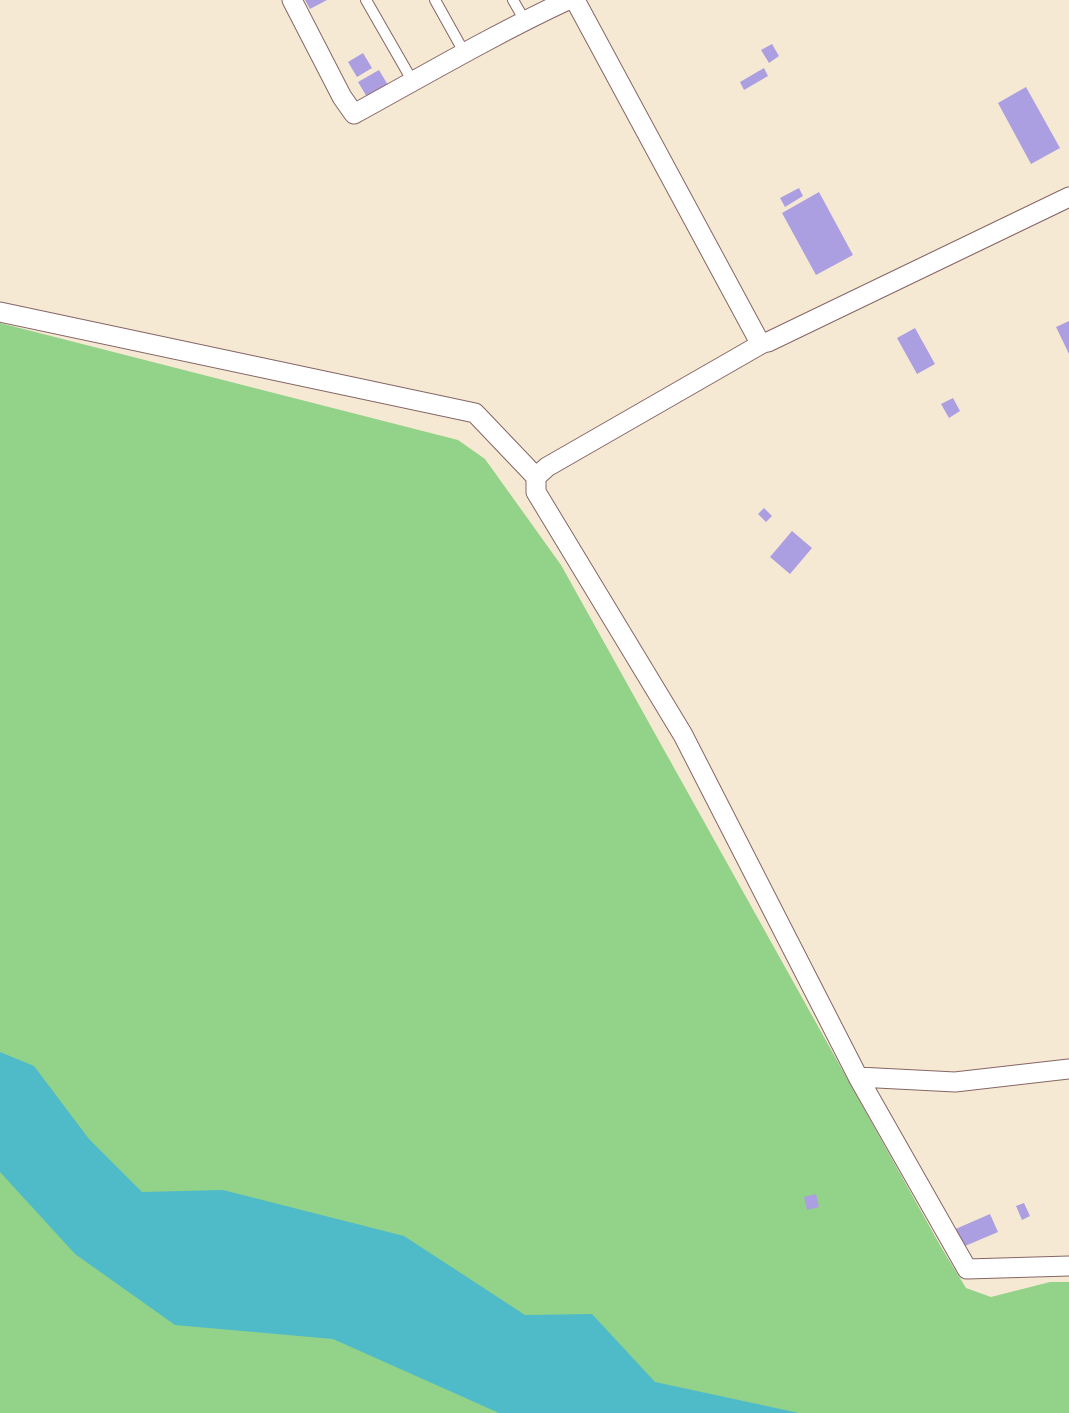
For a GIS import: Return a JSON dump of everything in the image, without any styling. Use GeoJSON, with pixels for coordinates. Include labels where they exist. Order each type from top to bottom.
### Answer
{"type":"FeatureCollection","features":[{"type":"Feature","properties":{"kind":"street"},"geometry":{"type":"LineString","coordinates":[[292,0],[342,97],[354,114],[464,52],[568,0]]}},
{"type":"Feature","properties":{"kind":"street"},"geometry":{"type":"LineString","coordinates":[[575,0],[750,323],[763,343]]}},
{"type":"Feature","properties":{"kind":"street"},"geometry":{"type":"LineString","coordinates":[[536,477],[547,467],[763,343],[1069,197]]}},
{"type":"Feature","properties":{"kind":"street"},"geometry":{"type":"LineString","coordinates":[[0,312],[475,413],[536,477],[536,492],[683,735],[858,1077],[966,1270],[1069,1266]]}},
{"type":"Feature","properties":{"kind":"street"},"geometry":{"type":"LineString","coordinates":[[858,1077],[955,1082],[1069,1069]]}},
{"type":"Feature","properties":{"kind":"lane"},"geometry":{"type":"LineString","coordinates":[[366,0],[413,82]]}},
{"type":"Feature","properties":{"kind":"lane"},"geometry":{"type":"LineString","coordinates":[[435,0],[464,52]]}},
{"type":"Feature","properties":{"kind":"lane"},"geometry":{"type":"LineString","coordinates":[[513,0],[524,21]]}},
{"type":"Feature","properties":{"kind":"green space"},"geometry":{"type":"Polygon","coordinates":[[[0,323],[458,440],[485,459],[561,565],[941,1247],[966,1288],[991,1297],[1050,1282],[1069,1282],[1069,1413],[0,1413],[0,323]]]}},
{"type":"Feature","properties":{"kind":"water"},"geometry":{"type":"Polygon","coordinates":[[[0,1052],[34,1066],[89,1139],[142,1192],[223,1190],[404,1236],[525,1315],[592,1314],[655,1382],[799,1413],[499,1413],[333,1339],[175,1325],[75,1254],[0,1172],[0,1052]]]}},
{"type":"Feature","properties":{"kind":"building"},"geometry":{"type":"Polygon","coordinates":[[[305,0],[327,0],[310,9],[305,0]]]}},
{"type":"Feature","properties":{"kind":"building"},"geometry":{"type":"Polygon","coordinates":[[[772,44],[779,56],[769,63],[761,50],[772,44]]]}},
{"type":"Feature","properties":{"kind":"building"},"geometry":{"type":"Polygon","coordinates":[[[363,53],[372,68],[357,77],[348,62],[363,53]]]}},
{"type":"Feature","properties":{"kind":"building"},"geometry":{"type":"Polygon","coordinates":[[[764,68],[768,76],[744,90],[740,82],[764,68]]]}},
{"type":"Feature","properties":{"kind":"building"},"geometry":{"type":"Polygon","coordinates":[[[379,70],[388,85],[367,97],[358,82],[379,70]]]}},
{"type":"Feature","properties":{"kind":"building"},"geometry":{"type":"Polygon","coordinates":[[[1026,87],[1060,148],[1031,164],[998,103],[1026,87]]]}},
{"type":"Feature","properties":{"kind":"building"},"geometry":{"type":"Polygon","coordinates":[[[799,188],[803,196],[785,207],[780,198],[799,188]]]}},
{"type":"Feature","properties":{"kind":"building"},"geometry":{"type":"Polygon","coordinates":[[[819,192],[853,255],[816,275],[782,213],[819,192]]]}},
{"type":"Feature","properties":{"kind":"building"},"geometry":{"type":"Polygon","coordinates":[[[1069,321],[1069,354],[1056,327],[1069,321]]]}},
{"type":"Feature","properties":{"kind":"building"},"geometry":{"type":"Polygon","coordinates":[[[915,328],[935,364],[917,374],[897,338],[915,328]]]}},
{"type":"Feature","properties":{"kind":"building"},"geometry":{"type":"Polygon","coordinates":[[[953,398],[960,411],[949,418],[941,404],[953,398]]]}},
{"type":"Feature","properties":{"kind":"building"},"geometry":{"type":"Polygon","coordinates":[[[764,508],[772,516],[766,522],[758,514],[764,508]]]}},
{"type":"Feature","properties":{"kind":"building"},"geometry":{"type":"Polygon","coordinates":[[[792,531],[812,548],[790,574],[770,557],[792,531]]]}},
{"type":"Feature","properties":{"kind":"building"},"geometry":{"type":"Polygon","coordinates":[[[816,1194],[819,1207],[807,1210],[804,1197],[816,1194]]]}},
{"type":"Feature","properties":{"kind":"building"},"geometry":{"type":"Polygon","coordinates":[[[1024,1203],[1030,1216],[1022,1220],[1016,1206],[1024,1203]]]}},
{"type":"Feature","properties":{"kind":"building"},"geometry":{"type":"Polygon","coordinates":[[[990,1214],[998,1232],[958,1249],[951,1231],[990,1214]]]}}]}
